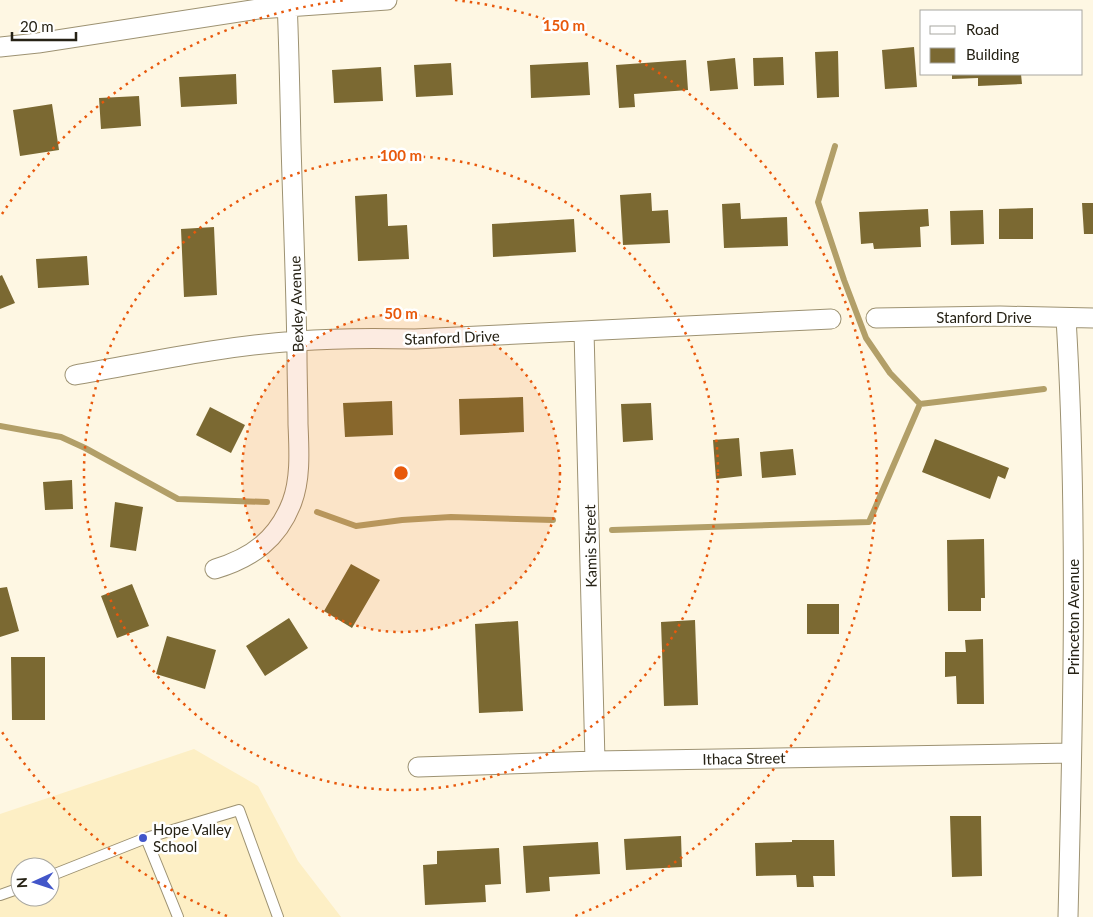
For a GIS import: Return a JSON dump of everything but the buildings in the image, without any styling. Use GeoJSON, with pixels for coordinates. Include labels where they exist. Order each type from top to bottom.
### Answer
{"type":"FeatureCollection","features":[{"type":"Feature","properties":{"kind":"street"},"geometry":{"type":"LineString","coordinates":[[0,47],[48,42],[287,3],[387,0]]}},
{"type":"Feature","properties":{"kind":"street","name":"Bexley Avenue"},"geometry":{"type":"LineString","coordinates":[[215,569],[236,562],[263,545],[276,533],[285,519],[296,484],[299,454],[297,340],[287,3]]}},
{"type":"Feature","properties":{"kind":"street","name":"Stanford Drive"},"geometry":{"type":"LineString","coordinates":[[876,318],[1000,316],[1093,318]]}},
{"type":"Feature","properties":{"kind":"street","name":"Princeton Avenue"},"geometry":{"type":"LineString","coordinates":[[1066,318],[1071,402],[1074,597],[1068,917]]}},
{"type":"Feature","properties":{"kind":"street","name":"Stanford Drive"},"geometry":{"type":"LineString","coordinates":[[75,375],[236,347],[297,340],[414,339],[831,319]]}},
{"type":"Feature","properties":{"kind":"street","name":"Kamis Street"},"geometry":{"type":"LineString","coordinates":[[584,331],[595,761]]}},
{"type":"Feature","properties":{"kind":"street","name":"Ithaca Street"},"geometry":{"type":"LineString","coordinates":[[418,767],[595,761],[1071,753]]}},
{"type":"Feature","properties":{"kind":"lane"},"geometry":{"type":"LineString","coordinates":[[60,872],[146,838],[239,810],[278,917]]}},
{"type":"Feature","properties":{"kind":"lane"},"geometry":{"type":"LineString","coordinates":[[146,838],[178,917]]}},
{"type":"Feature","properties":{"kind":"shaded area","name":"Hope Valley School"},"geometry":{"type":"Polygon","coordinates":[[[194,749],[258,786],[298,861],[341,917],[0,917],[0,814],[194,749]]]}},
{"type":"Feature","properties":{"kind":"waterway"},"geometry":{"type":"LineString","coordinates":[[835,146],[818,202],[866,338],[890,373],[920,404]]}},
{"type":"Feature","properties":{"kind":"waterway"},"geometry":{"type":"LineString","coordinates":[[612,530],[869,522],[920,404],[1044,389]]}},
{"type":"Feature","properties":{"kind":"waterway"},"geometry":{"type":"LineString","coordinates":[[0,426],[61,437],[85,448],[178,499],[267,502]]}},
{"type":"Feature","properties":{"kind":"waterway"},"geometry":{"type":"LineString","coordinates":[[317,512],[356,526],[402,520],[451,517],[553,520]]}},
{"type":"Feature","properties":{"kind":"place","name":"Hope Valley School"},"geometry":{"type":"Point","coordinates":[143,838]}}]}
